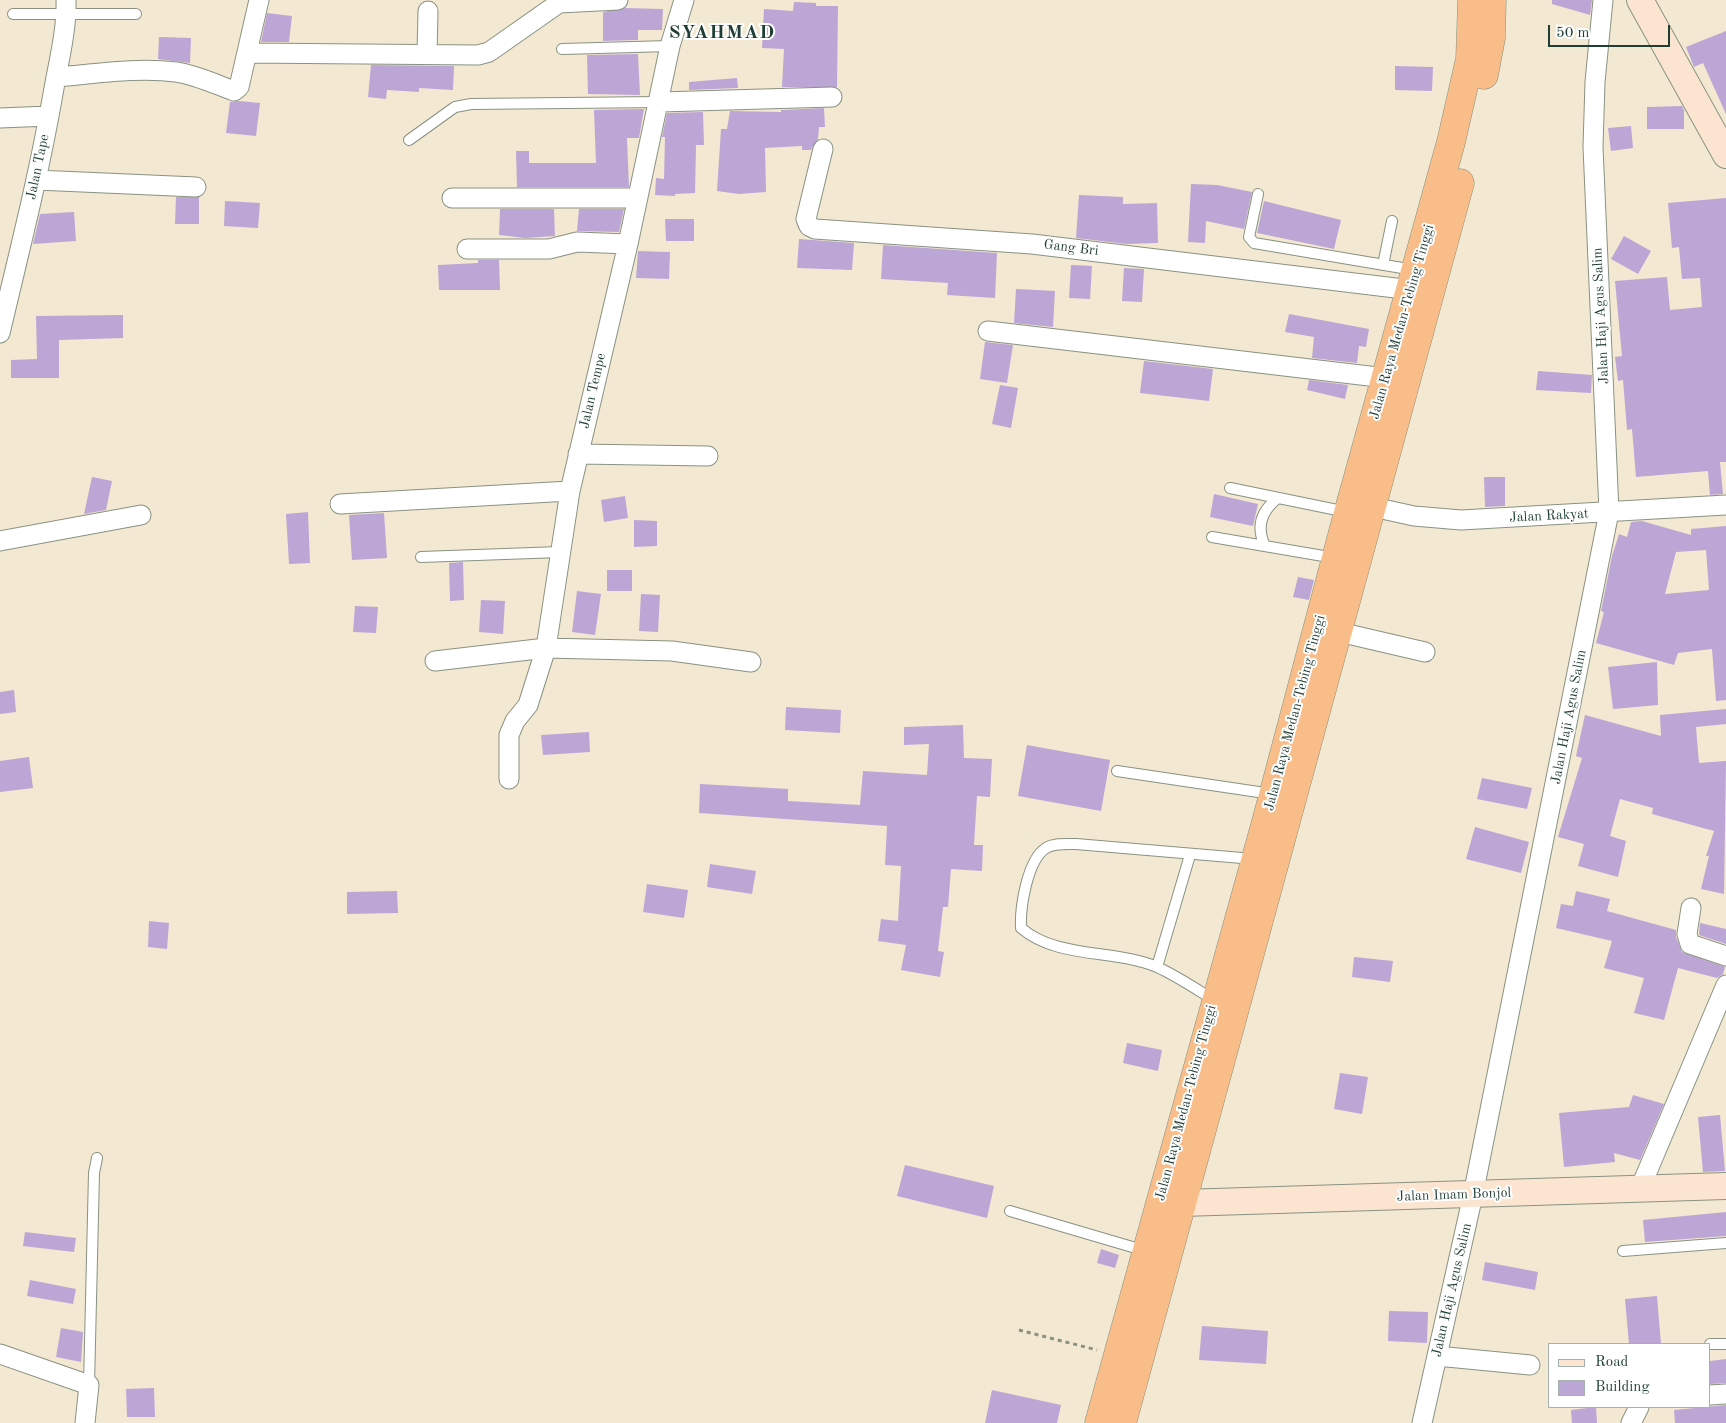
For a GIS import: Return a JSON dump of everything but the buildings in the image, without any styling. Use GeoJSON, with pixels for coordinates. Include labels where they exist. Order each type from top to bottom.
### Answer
{"type":"FeatureCollection","features":[{"type":"Feature","properties":{"kind":"highway","name":"Jalan Raya Medan-Tebing Tinggi"},"geometry":{"type":"LineString","coordinates":[[1360,510],[1386,378],[1452,142],[1470,59],[1472,0]]}},
{"type":"Feature","properties":{"kind":"highway","name":"Jalan Raya Medan-Tebing Tinggi"},"geometry":{"type":"LineString","coordinates":[[1099,1423],[1118,1355],[1140,1312],[1182,1203],[1255,859],[1276,825],[1273,794],[1347,560],[1360,510],[1470,146],[1491,38],[1492,0]]}},
{"type":"Feature","properties":{"kind":"highway","name":"Jalan Raya Medan-Tebing Tinggi"},"geometry":{"type":"LineString","coordinates":[[1122,1423],[1140,1312],[1146,1251],[1225,1004],[1276,825],[1339,632],[1347,560]]}},
{"type":"Feature","properties":{"kind":"street"},"geometry":{"type":"LineString","coordinates":[[56,77],[147,71],[177,72],[203,79],[234,91],[239,87],[259,0]]}},
{"type":"Feature","properties":{"kind":"street"},"geometry":{"type":"LineString","coordinates":[[248,54],[478,55],[489,52],[553,6],[572,1],[618,0]]}},
{"type":"Feature","properties":{"kind":"street","name":"Jalan Tempe"},"geometry":{"type":"LineString","coordinates":[[509,779],[512,727],[528,705],[546,648],[570,491],[660,102],[670,46],[684,0]]}},
{"type":"Feature","properties":{"kind":"street"},"geometry":{"type":"LineString","coordinates":[[1491,38],[1501,0]]}},
{"type":"Feature","properties":{"kind":"street","name":"Jalan Haji Agus Salim"},"geometry":{"type":"LineString","coordinates":[[1422,1423],[1473,1195],[1609,512],[1593,147],[1595,82],[1602,0]]}},
{"type":"Feature","properties":{"kind":"street"},"geometry":{"type":"LineString","coordinates":[[1640,0],[1726,155]]}},
{"type":"Feature","properties":{"kind":"street","name":"Jalan Tape"},"geometry":{"type":"LineString","coordinates":[[0,333],[49,116],[66,6]]}},
{"type":"Feature","properties":{"kind":"street"},"geometry":{"type":"LineString","coordinates":[[427,54],[428,10]]}},
{"type":"Feature","properties":{"kind":"street"},"geometry":{"type":"LineString","coordinates":[[660,102],[832,97]]}},
{"type":"Feature","properties":{"kind":"street"},"geometry":{"type":"LineString","coordinates":[[0,118],[49,116]]}},
{"type":"Feature","properties":{"kind":"street","name":"Gang Bri"},"geometry":{"type":"LineString","coordinates":[[823,148],[806,220],[815,229],[1038,244],[1414,280]]}},
{"type":"Feature","properties":{"kind":"street"},"geometry":{"type":"LineString","coordinates":[[36,180],[196,187]]}},
{"type":"Feature","properties":{"kind":"street"},"geometry":{"type":"LineString","coordinates":[[452,198],[638,198]]}},
{"type":"Feature","properties":{"kind":"street"},"geometry":{"type":"LineString","coordinates":[[467,249],[549,249],[577,242],[628,244]]}},
{"type":"Feature","properties":{"kind":"street"},"geometry":{"type":"LineString","coordinates":[[988,331],[1386,378]]}},
{"type":"Feature","properties":{"kind":"street"},"geometry":{"type":"LineString","coordinates":[[578,454],[708,456]]}},
{"type":"Feature","properties":{"kind":"street"},"geometry":{"type":"LineString","coordinates":[[340,504],[570,491]]}},
{"type":"Feature","properties":{"kind":"street","name":"Jalan Rakyat"},"geometry":{"type":"LineString","coordinates":[[1360,510],[1460,520],[1726,505]]}},
{"type":"Feature","properties":{"kind":"street"},"geometry":{"type":"LineString","coordinates":[[0,541],[141,515]]}},
{"type":"Feature","properties":{"kind":"street"},"geometry":{"type":"LineString","coordinates":[[1339,632],[1425,652]]}},
{"type":"Feature","properties":{"kind":"street"},"geometry":{"type":"LineString","coordinates":[[435,661],[546,648],[672,652],[751,662]]}},
{"type":"Feature","properties":{"kind":"street"},"geometry":{"type":"LineString","coordinates":[[1691,908],[1687,934],[1690,944],[1726,956]]}},
{"type":"Feature","properties":{"kind":"street"},"geometry":{"type":"LineString","coordinates":[[1639,1191],[1726,985]]}},
{"type":"Feature","properties":{"kind":"street","name":"Jalan Imam Bonjol"},"geometry":{"type":"LineString","coordinates":[[1182,1203],[1639,1191],[1726,1186]]}},
{"type":"Feature","properties":{"kind":"street"},"geometry":{"type":"LineString","coordinates":[[1436,1356],[1530,1366]]}},
{"type":"Feature","properties":{"kind":"street"},"geometry":{"type":"LineString","coordinates":[[1,1360],[89,1385],[85,1423]]}},
{"type":"Feature","properties":{"kind":"street"},"geometry":{"type":"LineString","coordinates":[[1711,1395],[1726,1394]]}},
{"type":"Feature","properties":{"kind":"street"},"geometry":{"type":"LineString","coordinates":[[1631,1423],[1638,1408]]}},
{"type":"Feature","properties":{"kind":"lane"},"geometry":{"type":"LineString","coordinates":[[12,14],[66,6],[136,14]]}},
{"type":"Feature","properties":{"kind":"lane"},"geometry":{"type":"LineString","coordinates":[[562,49],[670,46]]}},
{"type":"Feature","properties":{"kind":"lane"},"geometry":{"type":"LineString","coordinates":[[409,140],[455,107],[471,104],[660,102]]}},
{"type":"Feature","properties":{"kind":"lane"},"geometry":{"type":"LineString","coordinates":[[1258,194],[1249,237],[1254,243],[1383,265],[1414,280]]}},
{"type":"Feature","properties":{"kind":"lane"},"geometry":{"type":"LineString","coordinates":[[1383,265],[1392,221]]}},
{"type":"Feature","properties":{"kind":"lane"},"geometry":{"type":"LineString","coordinates":[[1230,488],[1278,498],[1360,510]]}},
{"type":"Feature","properties":{"kind":"lane"},"geometry":{"type":"LineString","coordinates":[[1265,546],[1260,527],[1264,513],[1278,498]]}},
{"type":"Feature","properties":{"kind":"lane"},"geometry":{"type":"LineString","coordinates":[[1212,537],[1347,560]]}},
{"type":"Feature","properties":{"kind":"lane"},"geometry":{"type":"LineString","coordinates":[[421,557],[560,552]]}},
{"type":"Feature","properties":{"kind":"lane"},"geometry":{"type":"LineString","coordinates":[[1117,771],[1273,794]]}},
{"type":"Feature","properties":{"kind":"lane"},"geometry":{"type":"LineString","coordinates":[[1225,1004],[1156,967],[1108,955],[1048,944],[1032,938],[1021,928],[1020,913],[1024,894],[1036,861],[1048,846],[1076,844],[1255,859]]}},
{"type":"Feature","properties":{"kind":"lane"},"geometry":{"type":"LineString","coordinates":[[1156,967],[1190,855]]}},
{"type":"Feature","properties":{"kind":"lane"},"geometry":{"type":"LineString","coordinates":[[89,1385],[94,1173],[97,1158]]}},
{"type":"Feature","properties":{"kind":"lane"},"geometry":{"type":"LineString","coordinates":[[1010,1211],[1146,1251]]}},
{"type":"Feature","properties":{"kind":"lane"},"geometry":{"type":"LineString","coordinates":[[1623,1251],[1726,1243]]}},
{"type":"Feature","properties":{"kind":"lane"},"geometry":{"type":"LineString","coordinates":[[1711,1344],[1726,1344]]}},
{"type":"Feature","properties":{"kind":"path"},"geometry":{"type":"LineString","coordinates":[[1019,1330],[1118,1355]]}},
{"type":"Feature","properties":{"kind":"district","name":"SYAHMAD"},"geometry":{"type":"Point","coordinates":[722,33]}}]}
